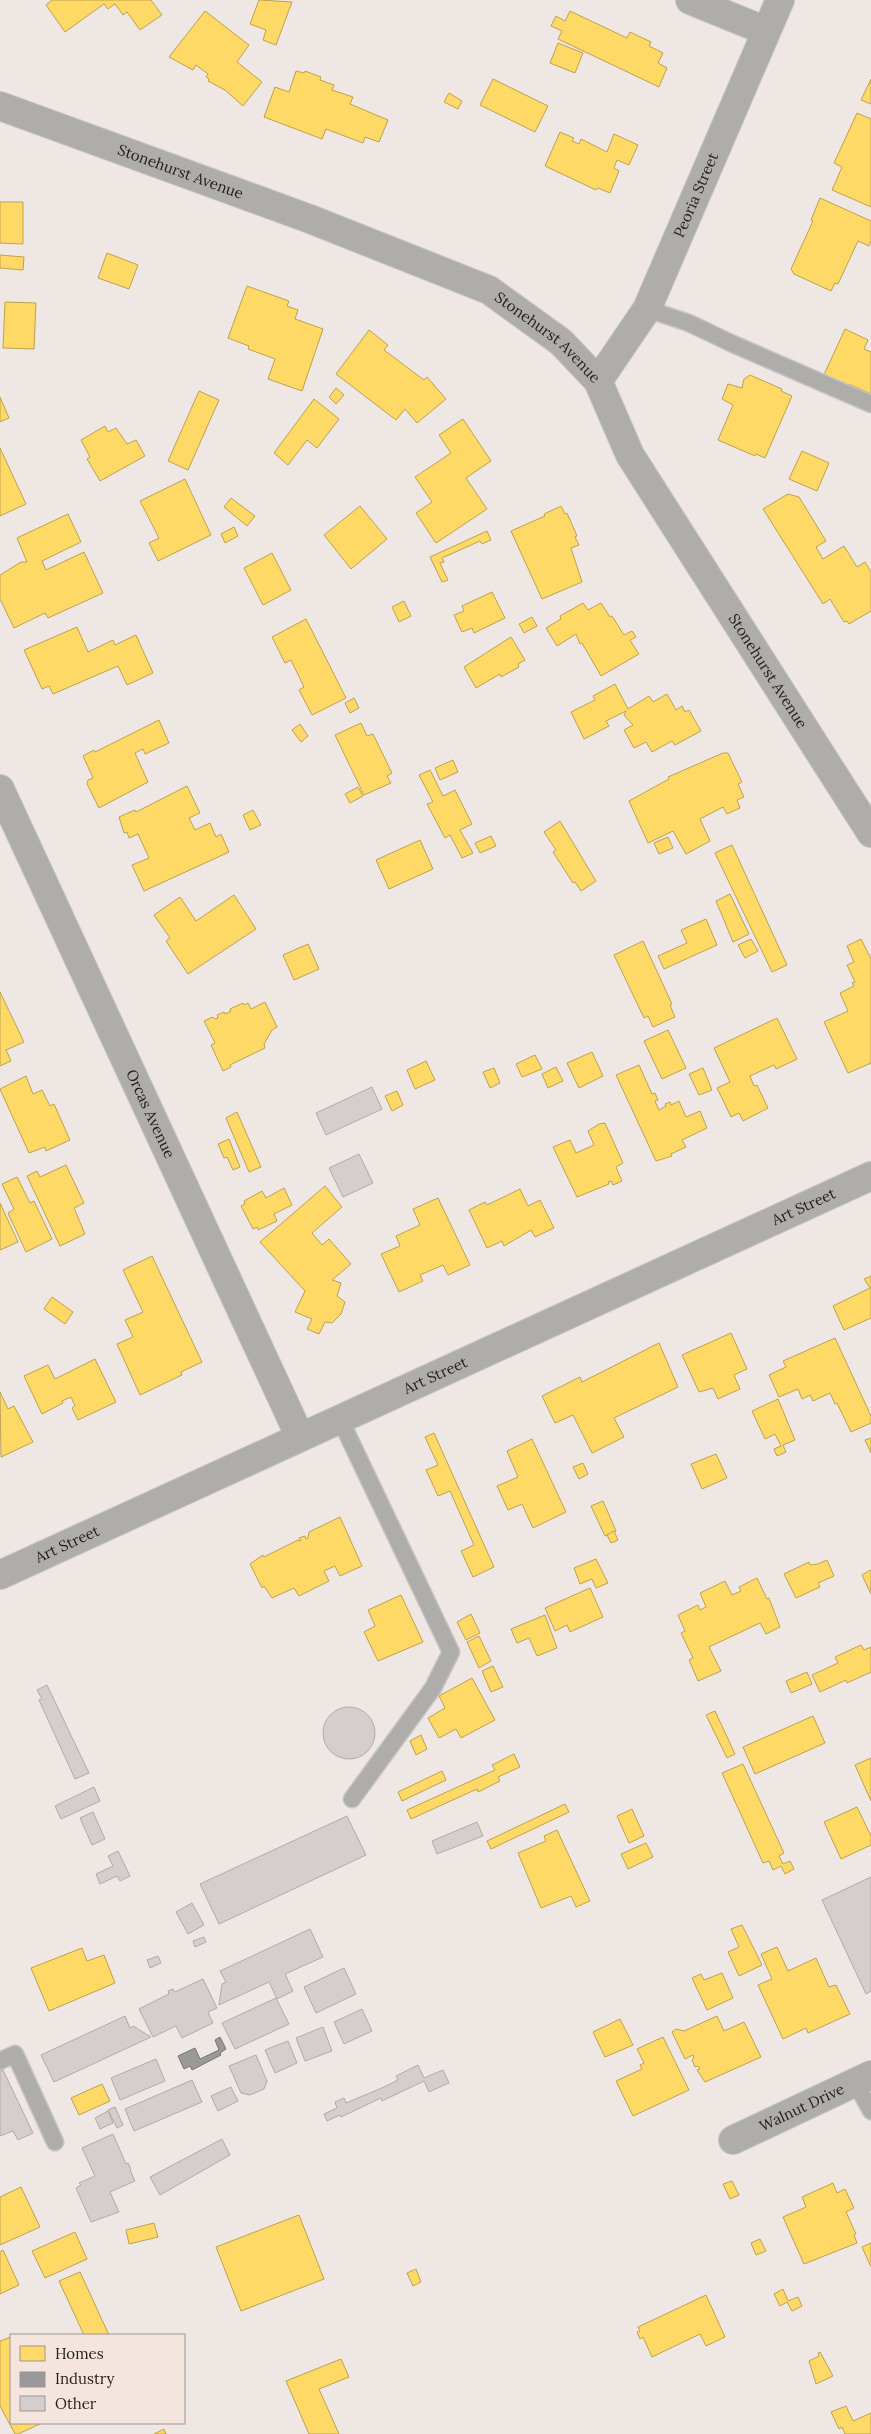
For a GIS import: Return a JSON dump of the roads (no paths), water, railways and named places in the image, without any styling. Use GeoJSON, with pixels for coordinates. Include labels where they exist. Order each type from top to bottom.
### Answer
{"type":"FeatureCollection","features":[{"type":"Feature","properties":{"kind":"street"},"geometry":{"type":"LineString","coordinates":[[690,0],[766,31]]}},
{"type":"Feature","properties":{"kind":"street","name":"Peoria Street"},"geometry":{"type":"LineString","coordinates":[[598,381],[647,309],[780,0]]}},
{"type":"Feature","properties":{"kind":"street","name":"Stonehurst Avenue"},"geometry":{"type":"LineString","coordinates":[[0,106],[310,219],[489,290],[561,342],[598,381],[630,455],[871,833]]}},
{"type":"Feature","properties":{"kind":"street","name":"Orcas Avenue"},"geometry":{"type":"LineString","coordinates":[[0,789],[300,1438]]}},
{"type":"Feature","properties":{"kind":"street","name":"Art Street"},"geometry":{"type":"LineString","coordinates":[[0,1575],[871,1176]]}},
{"type":"Feature","properties":{"kind":"street","name":"Walnut Drive"},"geometry":{"type":"LineString","coordinates":[[733,2140],[863,2079]]}},
{"type":"Feature","properties":{"kind":"lane"},"geometry":{"type":"LineString","coordinates":[[647,309],[689,323],[732,344],[871,404]]}},
{"type":"Feature","properties":{"kind":"lane"},"geometry":{"type":"LineString","coordinates":[[340,1419],[451,1652],[433,1688],[352,1799]]}},
{"type":"Feature","properties":{"kind":"lane"},"geometry":{"type":"LineString","coordinates":[[0,2061],[15,2054],[55,2142]]}},
{"type":"Feature","properties":{"kind":"lane"},"geometry":{"type":"LineString","coordinates":[[863,2079],[871,2111]]}}]}
